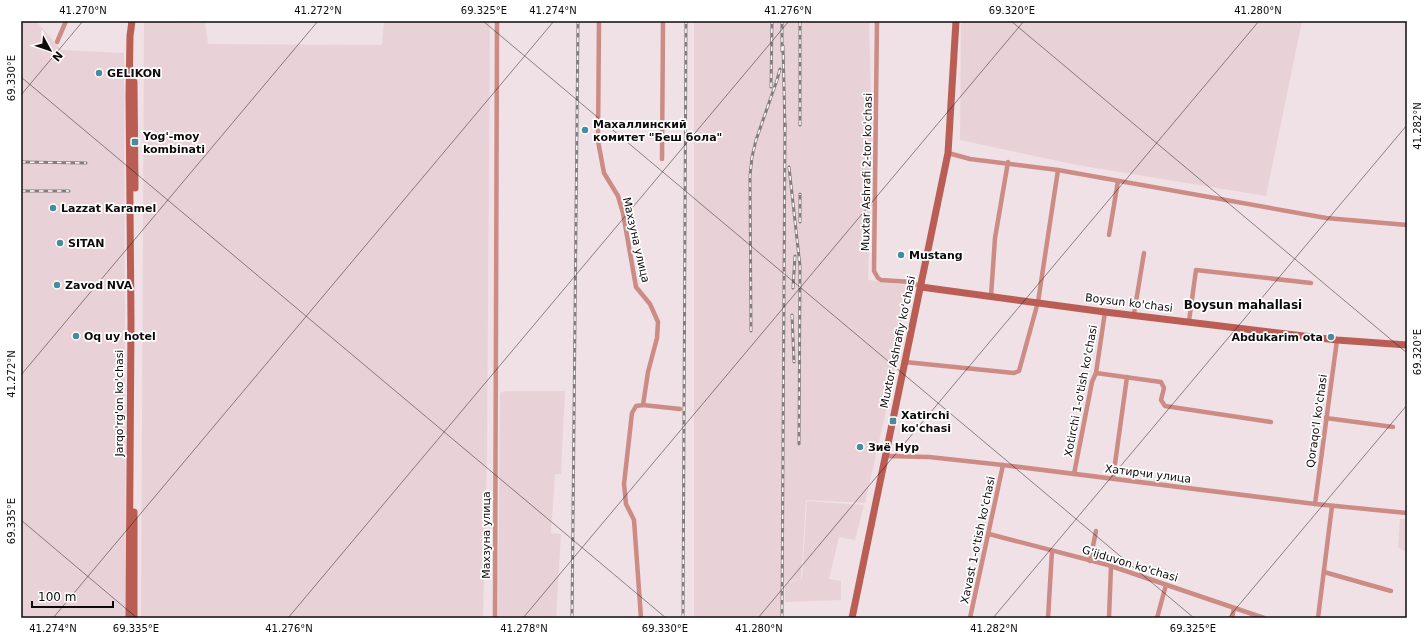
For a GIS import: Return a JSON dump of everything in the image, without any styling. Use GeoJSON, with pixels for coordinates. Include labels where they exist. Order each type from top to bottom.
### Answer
{"type":"FeatureCollection","features":[{"type":"Feature","properties":{"kind":"main road","name":"Jarqo'rg'on ko'chasi"},"geometry":{"type":"LineString","coordinates":[[129,618],[131,329],[129,88],[130,36],[132,21]]}},
{"type":"Feature","properties":{"kind":"main road","name":"Jarqo'rg'on ko'chasi"},"geometry":{"type":"LineString","coordinates":[[134,618],[134,80],[136,21]]}},
{"type":"Feature","properties":{"kind":"main road","name":"Muxtor Ashrafiy ko'chasi"},"geometry":{"type":"LineString","coordinates":[[852,618],[948,153],[956,21]]}},
{"type":"Feature","properties":{"kind":"main road","name":"Boysun ko'chasi"},"geometry":{"type":"LineString","coordinates":[[921,286],[1105,312],[1134,314],[1337,340],[1407,345]]}},
{"type":"Feature","properties":{"kind":"street"},"geometry":{"type":"LineString","coordinates":[[57,42],[66,21]]}},
{"type":"Feature","properties":{"kind":"street","name":"Махзуна улица"},"geometry":{"type":"LineString","coordinates":[[495,618],[497,21]]}},
{"type":"Feature","properties":{"kind":"street","name":"Махзуна улица"},"geometry":{"type":"LineString","coordinates":[[599,21],[598,141],[604,173],[618,196],[623,213],[636,287],[650,304],[658,322],[643,405]]}},
{"type":"Feature","properties":{"kind":"street"},"geometry":{"type":"LineString","coordinates":[[662,159],[663,21]]}},
{"type":"Feature","properties":{"kind":"street","name":"Muxtar Ashrafi 2-tor ko'chasi"},"geometry":{"type":"LineString","coordinates":[[877,21],[874,271],[881,280],[911,282],[921,286]]}},
{"type":"Feature","properties":{"kind":"street"},"geometry":{"type":"LineString","coordinates":[[948,153],[970,159],[1008,162],[1118,180],[1326,218],[1407,225]]}},
{"type":"Feature","properties":{"kind":"street"},"geometry":{"type":"LineString","coordinates":[[992,296],[995,238],[1008,162]]}},
{"type":"Feature","properties":{"kind":"street"},"geometry":{"type":"LineString","coordinates":[[905,362],[1014,373],[1019,371],[1038,302],[1058,170]]}},
{"type":"Feature","properties":{"kind":"street"},"geometry":{"type":"LineString","coordinates":[[1109,235],[1118,180]]}},
{"type":"Feature","properties":{"kind":"street"},"geometry":{"type":"LineString","coordinates":[[1134,314],[1144,253]]}},
{"type":"Feature","properties":{"kind":"street"},"geometry":{"type":"LineString","coordinates":[[1189,321],[1196,270],[1311,283]]}},
{"type":"Feature","properties":{"kind":"street","name":"Xotirchi 1-o'tish ko'chasi"},"geometry":{"type":"LineString","coordinates":[[1074,474],[1092,382],[1096,374],[1105,312]]}},
{"type":"Feature","properties":{"kind":"street","name":"Qoraqo'l ko'chasi"},"geometry":{"type":"LineString","coordinates":[[1314,504],[1337,340]]}},
{"type":"Feature","properties":{"kind":"street"},"geometry":{"type":"LineString","coordinates":[[1096,374],[1127,377],[1163,384],[1161,400],[1165,406],[1271,422]]}},
{"type":"Feature","properties":{"kind":"street"},"geometry":{"type":"LineString","coordinates":[[1113,478],[1127,377]]}},
{"type":"Feature","properties":{"kind":"street"},"geometry":{"type":"LineString","coordinates":[[641,618],[633,518],[626,504],[624,484],[632,413],[636,406],[643,405],[680,409]]}},
{"type":"Feature","properties":{"kind":"street"},"geometry":{"type":"LineString","coordinates":[[1326,418],[1394,427]]}},
{"type":"Feature","properties":{"kind":"street","name":"Хатирчи улица"},"geometry":{"type":"LineString","coordinates":[[886,456],[929,457],[1003,465],[1314,504],[1407,513]]}},
{"type":"Feature","properties":{"kind":"street","name":"Xavast 1-o'tish ko'chasi"},"geometry":{"type":"LineString","coordinates":[[970,618],[1003,465]]}},
{"type":"Feature","properties":{"kind":"street"},"geometry":{"type":"LineString","coordinates":[[1318,618],[1332,506]]}},
{"type":"Feature","properties":{"kind":"street"},"geometry":{"type":"LineString","coordinates":[[1090,561],[1096,531]]}},
{"type":"Feature","properties":{"kind":"street","name":"G'ijduvon ko'chasi"},"geometry":{"type":"LineString","coordinates":[[989,534],[1111,566],[1264,618]]}},
{"type":"Feature","properties":{"kind":"street"},"geometry":{"type":"LineString","coordinates":[[1048,618],[1052,551]]}},
{"type":"Feature","properties":{"kind":"street"},"geometry":{"type":"LineString","coordinates":[[1110,618],[1111,566]]}},
{"type":"Feature","properties":{"kind":"street"},"geometry":{"type":"LineString","coordinates":[[1324,572],[1391,591]]}},
{"type":"Feature","properties":{"kind":"street"},"geometry":{"type":"LineString","coordinates":[[1157,618],[1166,585]]}},
{"type":"Feature","properties":{"kind":"street"},"geometry":{"type":"LineString","coordinates":[[1232,618],[1234,608]]}},
{"type":"Feature","properties":{"kind":"shaded area"},"geometry":{"type":"Polygon","coordinates":[[[21,21],[36,21],[61,50],[124,53],[126,618],[21,618],[21,21]]]}},
{"type":"Feature","properties":{"kind":"shaded area"},"geometry":{"type":"Polygon","coordinates":[[[144,21],[205,23],[208,44],[382,45],[384,21],[490,21],[487,455],[483,618],[141,618],[144,21]]]}},
{"type":"Feature","properties":{"kind":"shaded area"},"geometry":{"type":"Polygon","coordinates":[[[694,21],[869,21],[872,134],[868,280],[906,285],[906,304],[886,411],[865,503],[806,500],[801,579],[783,582],[783,618],[694,618],[694,21]]]}},
{"type":"Feature","properties":{"kind":"shaded area"},"geometry":{"type":"Polygon","coordinates":[[[961,21],[1302,21],[1266,196],[1077,165],[960,140],[961,21]]]}},
{"type":"Feature","properties":{"kind":"shaded area"},"geometry":{"type":"Polygon","coordinates":[[[505,391],[565,391],[561,474],[555,474],[551,533],[561,534],[556,618],[498,618],[500,393],[505,391]]]}},
{"type":"Feature","properties":{"kind":"shaded area"},"geometry":{"type":"Polygon","coordinates":[[[807,501],[864,505],[855,540],[839,537],[829,579],[841,581],[841,600],[785,602],[785,583],[802,579],[807,501]]]}},
{"type":"Feature","properties":{"kind":"shaded area"},"geometry":{"type":"Polygon","coordinates":[[[1400,519],[1407,519],[1407,555],[1406,552],[1398,547],[1400,519]]]}},
{"type":"Feature","properties":{"kind":"railway"},"geometry":{"type":"LineString","coordinates":[[572,618],[578,21]]}},
{"type":"Feature","properties":{"kind":"railway"},"geometry":{"type":"LineString","coordinates":[[683,618],[686,21]]}},
{"type":"Feature","properties":{"kind":"railway"},"geometry":{"type":"LineString","coordinates":[[771,87],[772,21]]}},
{"type":"Feature","properties":{"kind":"railway"},"geometry":{"type":"LineString","coordinates":[[782,21],[782,51]]}},
{"type":"Feature","properties":{"kind":"railway"},"geometry":{"type":"LineString","coordinates":[[800,21],[800,125]]}},
{"type":"Feature","properties":{"kind":"railway"},"geometry":{"type":"LineString","coordinates":[[783,46],[785,130]]}},
{"type":"Feature","properties":{"kind":"railway"},"geometry":{"type":"LineString","coordinates":[[751,331],[750,176],[752,157],[756,140],[780,69]]}},
{"type":"Feature","properties":{"kind":"railway"},"geometry":{"type":"LineString","coordinates":[[782,618],[785,124]]}},
{"type":"Feature","properties":{"kind":"railway"},"geometry":{"type":"LineString","coordinates":[[21,162],[86,163]]}},
{"type":"Feature","properties":{"kind":"railway"},"geometry":{"type":"LineString","coordinates":[[789,167],[800,266],[799,444]]}},
{"type":"Feature","properties":{"kind":"railway"},"geometry":{"type":"LineString","coordinates":[[21,191],[69,191]]}},
{"type":"Feature","properties":{"kind":"railway"},"geometry":{"type":"LineString","coordinates":[[800,194],[800,222]]}},
{"type":"Feature","properties":{"kind":"railway"},"geometry":{"type":"LineString","coordinates":[[793,288],[795,256]]}},
{"type":"Feature","properties":{"kind":"railway"},"geometry":{"type":"LineString","coordinates":[[792,315],[794,362]]}},
{"type":"Feature","properties":{"kind":"place","name":"GELIKON"},"geometry":{"type":"Point","coordinates":[99,73]}},
{"type":"Feature","properties":{"kind":"place","name":"Махаллинский комитет \"Беш бола\""},"geometry":{"type":"Point","coordinates":[585,130]}},
{"type":"Feature","properties":{"kind":"place","name":"Yog'-moy kombinati"},"geometry":{"type":"Point","coordinates":[135,142]}},
{"type":"Feature","properties":{"kind":"place","name":"Lazzat Karamel"},"geometry":{"type":"Point","coordinates":[53,208]}},
{"type":"Feature","properties":{"kind":"place","name":"SITAN"},"geometry":{"type":"Point","coordinates":[60,243]}},
{"type":"Feature","properties":{"kind":"place","name":"Mustang"},"geometry":{"type":"Point","coordinates":[901,255]}},
{"type":"Feature","properties":{"kind":"place","name":"Zavod NVA"},"geometry":{"type":"Point","coordinates":[57,285]}},
{"type":"Feature","properties":{"kind":"place","name":"Oq uy hotel"},"geometry":{"type":"Point","coordinates":[76,336]}},
{"type":"Feature","properties":{"kind":"place","name":"Abdukarim ota"},"geometry":{"type":"Point","coordinates":[1331,337]}},
{"type":"Feature","properties":{"kind":"place","name":"Xatirchi ko'chasi"},"geometry":{"type":"Point","coordinates":[893,421]}},
{"type":"Feature","properties":{"kind":"place","name":"Зиё Нур"},"geometry":{"type":"Point","coordinates":[860,447]}},
{"type":"Feature","properties":{"kind":"district","name":"Boysun mahallasi"},"geometry":{"type":"Point","coordinates":[1243,305]}}]}
